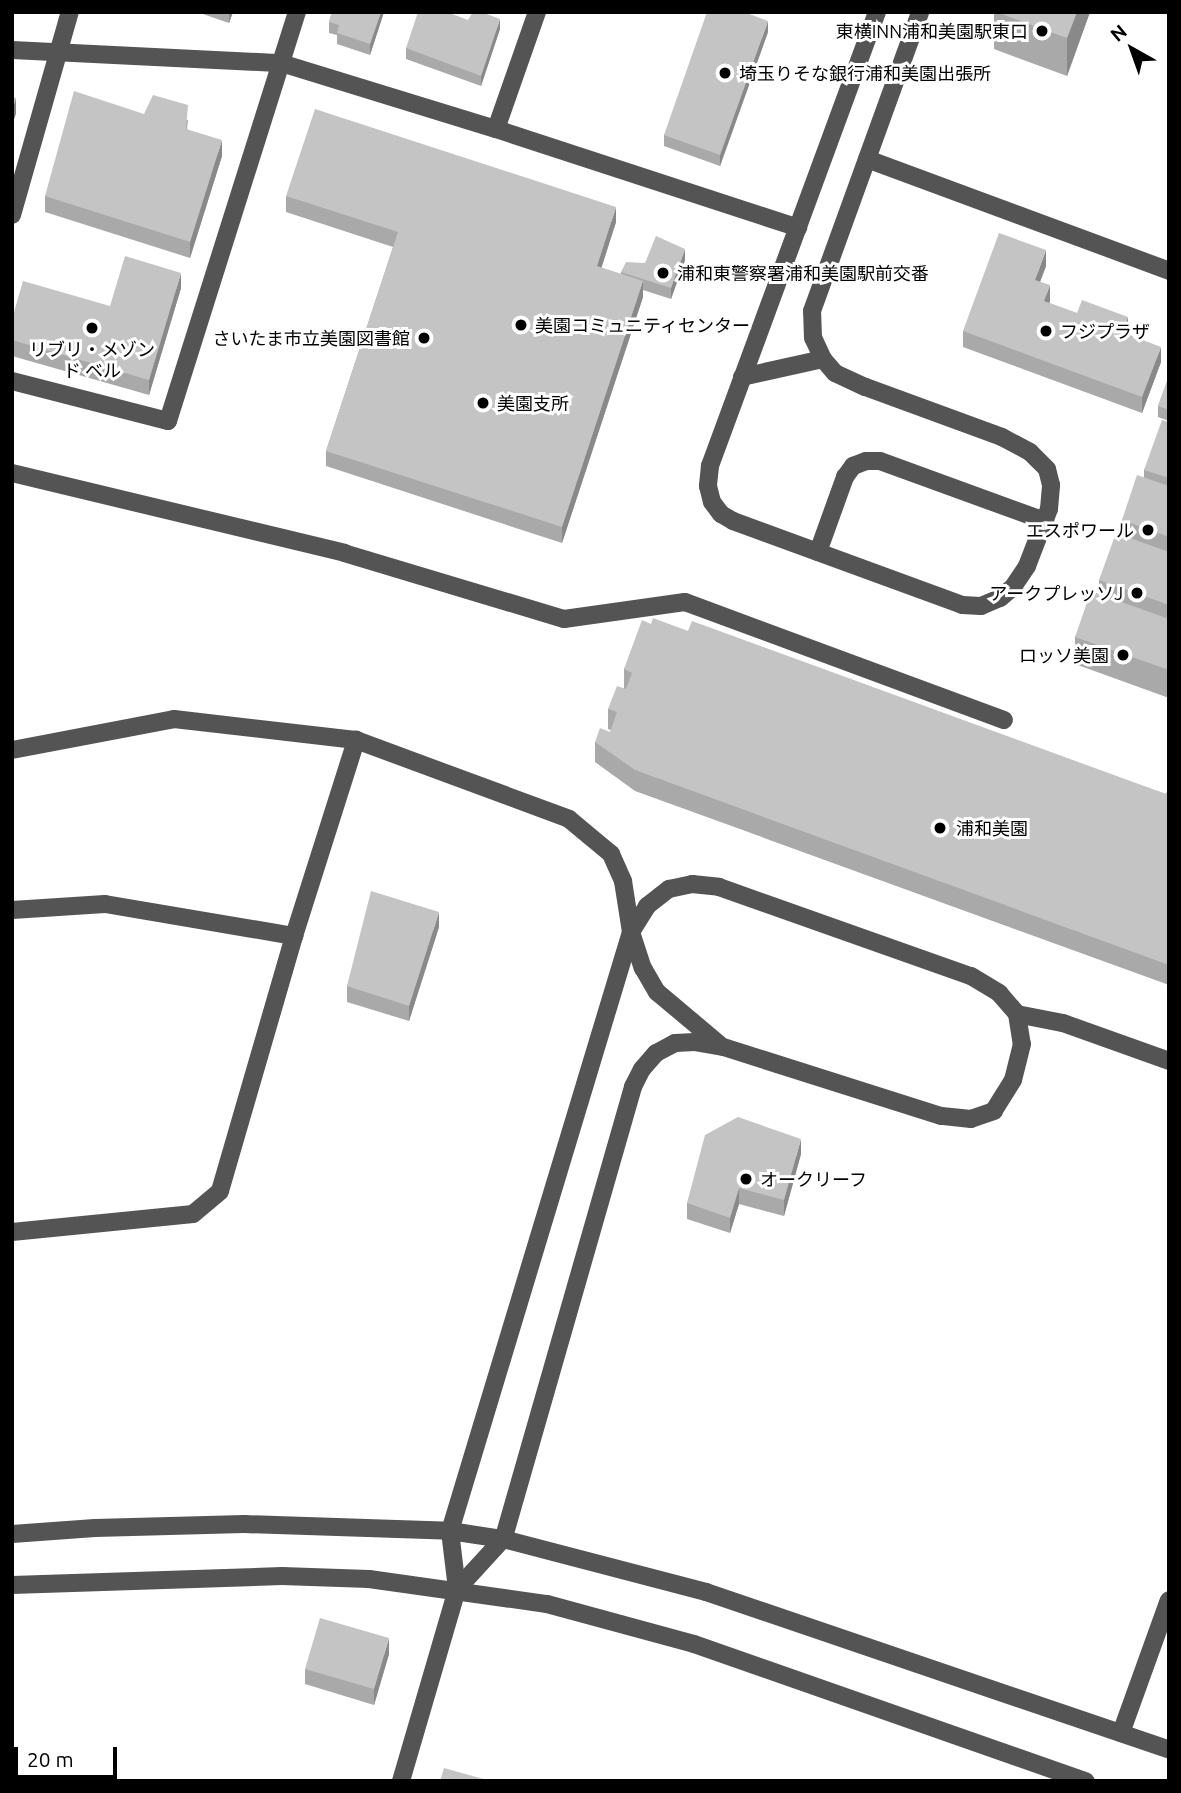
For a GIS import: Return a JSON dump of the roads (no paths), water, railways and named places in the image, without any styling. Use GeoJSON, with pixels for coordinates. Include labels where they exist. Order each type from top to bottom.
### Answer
{"type":"FeatureCollection","features":[{"type":"Feature","properties":{"kind":"street"},"geometry":{"type":"LineString","coordinates":[[12,215],[70,12]]}},
{"type":"Feature","properties":{"kind":"street"},"geometry":{"type":"LineString","coordinates":[[12,381],[168,421],[297,12]]}},
{"type":"Feature","properties":{"kind":"street"},"geometry":{"type":"LineString","coordinates":[[496,129],[537,12]]}},
{"type":"Feature","properties":{"kind":"street"},"geometry":{"type":"LineString","coordinates":[[877,12],[710,466],[708,486],[712,502],[721,513],[733,521],[961,605],[981,606],[1000,598],[1013,587],[1027,566],[1045,521],[1051,485],[1047,469],[1030,452],[1002,437],[865,387],[835,373],[822,359],[813,338],[812,312],[920,12]]}},
{"type":"Feature","properties":{"kind":"street"},"geometry":{"type":"LineString","coordinates":[[12,50],[281,63],[496,129],[798,228]]}},
{"type":"Feature","properties":{"kind":"street"},"geometry":{"type":"LineString","coordinates":[[867,159],[1169,271]]}},
{"type":"Feature","properties":{"kind":"street"},"geometry":{"type":"LineString","coordinates":[[742,377],[822,359]]}},
{"type":"Feature","properties":{"kind":"street"},"geometry":{"type":"LineString","coordinates":[[818,552],[845,477],[853,466],[866,461],[880,461],[1045,521]]}},
{"type":"Feature","properties":{"kind":"street"},"geometry":{"type":"LineString","coordinates":[[12,473],[344,553],[564,619],[685,602],[1004,720]]}},
{"type":"Feature","properties":{"kind":"street"},"geometry":{"type":"LineString","coordinates":[[12,750],[174,719],[356,740],[569,819],[611,854],[623,881],[631,932],[643,968],[657,992],[723,1047]]}},
{"type":"Feature","properties":{"kind":"street"},"geometry":{"type":"LineString","coordinates":[[12,1232],[193,1214],[220,1191],[294,936],[356,740]]}},
{"type":"Feature","properties":{"kind":"street"},"geometry":{"type":"LineString","coordinates":[[401,1781],[457,1589],[450,1531],[631,932],[647,906],[669,889],[692,884],[719,887],[971,976],[999,993],[1017,1014],[1022,1044],[1013,1080],[994,1111],[971,1119],[941,1115],[723,1047],[695,1042],[675,1043],[656,1053],[642,1069],[633,1087],[503,1539],[457,1589]]}},
{"type":"Feature","properties":{"kind":"street"},"geometry":{"type":"LineString","coordinates":[[12,910],[105,904],[294,936]]}},
{"type":"Feature","properties":{"kind":"street"},"geometry":{"type":"LineString","coordinates":[[1017,1014],[1063,1023],[1169,1061]]}},
{"type":"Feature","properties":{"kind":"street"},"geometry":{"type":"LineString","coordinates":[[12,1534],[244,1524],[450,1531],[503,1539],[706,1592],[1169,1750]]}},
{"type":"Feature","properties":{"kind":"street"},"geometry":{"type":"LineString","coordinates":[[12,1585],[282,1576],[369,1579],[457,1589],[547,1604],[694,1644],[1086,1781]]}},
{"type":"Feature","properties":{"kind":"street"},"geometry":{"type":"LineString","coordinates":[[1121,1732],[1169,1600]]}},
{"type":"Feature","properties":{"kind":"place","name":"東横INN浦和美園駅東口"},"geometry":{"type":"Point","coordinates":[1042,31]}},
{"type":"Feature","properties":{"kind":"place","name":"埼玉りそな銀行浦和美園出張所"},"geometry":{"type":"Point","coordinates":[725,73]}},
{"type":"Feature","properties":{"kind":"place","name":"浦和東警察署浦和美園駅前交番"},"geometry":{"type":"Point","coordinates":[663,273]}},
{"type":"Feature","properties":{"kind":"place","name":"美園コミュニティセンター"},"geometry":{"type":"Point","coordinates":[521,325]}},
{"type":"Feature","properties":{"kind":"place","name":"リブリ・メゾン ド ベル"},"geometry":{"type":"Point","coordinates":[92,328]}},
{"type":"Feature","properties":{"kind":"place","name":"フジプラザ"},"geometry":{"type":"Point","coordinates":[1046,331]}},
{"type":"Feature","properties":{"kind":"place","name":"さいたま市立美園図書館"},"geometry":{"type":"Point","coordinates":[424,338]}},
{"type":"Feature","properties":{"kind":"place","name":"美園支所"},"geometry":{"type":"Point","coordinates":[483,403]}},
{"type":"Feature","properties":{"kind":"place","name":"エスポワール"},"geometry":{"type":"Point","coordinates":[1148,530]}},
{"type":"Feature","properties":{"kind":"place","name":"アークプレッソJ"},"geometry":{"type":"Point","coordinates":[1137,593]}},
{"type":"Feature","properties":{"kind":"place","name":"ロッソ美園"},"geometry":{"type":"Point","coordinates":[1123,655]}},
{"type":"Feature","properties":{"kind":"place","name":"浦和美園"},"geometry":{"type":"Point","coordinates":[940,828]}},
{"type":"Feature","properties":{"kind":"place","name":"オークリーフ"},"geometry":{"type":"Point","coordinates":[746,1179]}}]}
